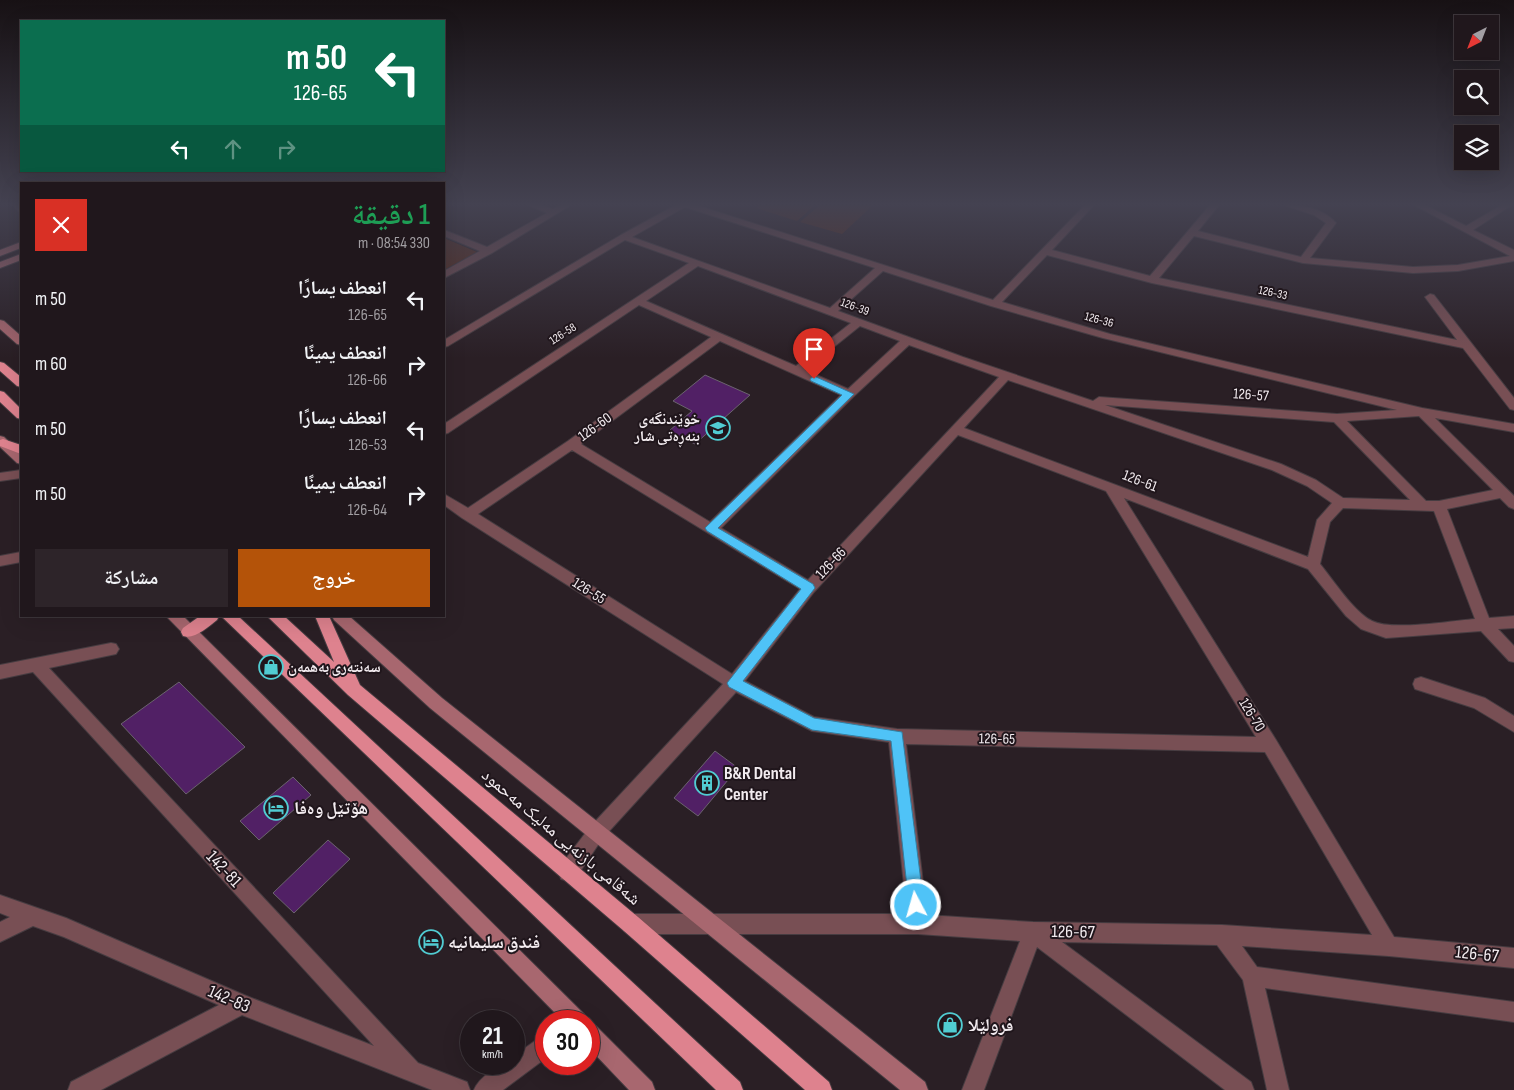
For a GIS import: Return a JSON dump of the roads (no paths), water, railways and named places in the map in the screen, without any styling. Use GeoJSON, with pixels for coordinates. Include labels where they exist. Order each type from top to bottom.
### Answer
{"type":"FeatureCollection","features":[{"type":"Feature","properties":{"kind":"highway"},"geometry":{"type":"LineString","coordinates":[[0,365],[20,382]]}},
{"type":"Feature","properties":{"kind":"highway"},"geometry":{"type":"LineString","coordinates":[[0,395],[20,415]]}},
{"type":"Feature","properties":{"kind":"highway"},"geometry":{"type":"LineString","coordinates":[[2,442],[20,450]]}},
{"type":"Feature","properties":{"kind":"highway"},"geometry":{"type":"LineString","coordinates":[[188,632],[210,617]]}},
{"type":"Feature","properties":{"kind":"highway"},"geometry":{"type":"LineString","coordinates":[[229,617],[732,1090]]}},
{"type":"Feature","properties":{"kind":"highway","name":"شەقامی بازنەیی مەلیک مەحمود"},"geometry":{"type":"LineString","coordinates":[[275,617],[354,690],[631,924],[821,1090]]}},
{"type":"Feature","properties":{"kind":"highway"},"geometry":{"type":"LineString","coordinates":[[322,617],[354,690]]}},
{"type":"Feature","properties":{"kind":"main road"},"geometry":{"type":"LineString","coordinates":[[0,265],[20,257]]}},
{"type":"Feature","properties":{"kind":"main road"},"geometry":{"type":"LineString","coordinates":[[0,323],[20,341]]}},
{"type":"Feature","properties":{"kind":"main road"},"geometry":{"type":"LineString","coordinates":[[2,442],[20,459]]}},
{"type":"Feature","properties":{"kind":"main road"},"geometry":{"type":"LineString","coordinates":[[174,617],[566,1010]]}},
{"type":"Feature","properties":{"kind":"main road"},"geometry":{"type":"LineString","coordinates":[[340,617],[436,703],[918,1090]]}},
{"type":"Feature","properties":{"kind":"main road"},"geometry":{"type":"LineString","coordinates":[[600,1044],[644,1090]]}},
{"type":"Feature","properties":{"kind":"street"},"geometry":{"type":"LineString","coordinates":[[445,274],[480,256]]}},
{"type":"Feature","properties":{"kind":"street"},"geometry":{"type":"LineString","coordinates":[[445,343],[592,256]]}},
{"type":"Feature","properties":{"kind":"street","name":"126-39"},"geometry":{"type":"LineString","coordinates":[[680,256],[1006,376],[1078,400]]}},
{"type":"Feature","properties":{"kind":"street","name":"126-36"},"geometry":{"type":"LineString","coordinates":[[844,256],[995,304],[1107,336],[1422,412],[1514,428]]}},
{"type":"Feature","properties":{"kind":"street"},"geometry":{"type":"LineString","coordinates":[[995,304],[1043,256]]}},
{"type":"Feature","properties":{"kind":"street","name":"126-33"},"geometry":{"type":"LineString","coordinates":[[1062,256],[1152,280],[1466,346]]}},
{"type":"Feature","properties":{"kind":"street"},"geometry":{"type":"LineString","coordinates":[[1152,280],[1173,256]]}},
{"type":"Feature","properties":{"kind":"street"},"geometry":{"type":"LineString","coordinates":[[1286,256],[1303,260],[1413,270],[1458,268],[1514,258]]}},
{"type":"Feature","properties":{"kind":"street"},"geometry":{"type":"LineString","coordinates":[[1303,260],[1306,256]]}},
{"type":"Feature","properties":{"kind":"street","name":"126-58"},"geometry":{"type":"LineString","coordinates":[[445,429],[698,262]]}},
{"type":"Feature","properties":{"kind":"street"},"geometry":{"type":"LineString","coordinates":[[831,312],[882,268]]}},
{"type":"Feature","properties":{"kind":"street"},"geometry":{"type":"LineString","coordinates":[[1430,296],[1466,346],[1514,406]]}},
{"type":"Feature","properties":{"kind":"street"},"geometry":{"type":"LineString","coordinates":[[638,301],[849,394]]}},
{"type":"Feature","properties":{"kind":"street"},"geometry":{"type":"LineString","coordinates":[[797,371],[858,322]]}},
{"type":"Feature","properties":{"kind":"street","name":"126-60"},"geometry":{"type":"LineString","coordinates":[[467,515],[572,444],[720,336]]}},
{"type":"Feature","properties":{"kind":"street"},"geometry":{"type":"LineString","coordinates":[[711,528],[849,394],[908,340]]}},
{"type":"Feature","properties":{"kind":"street","name":"126-66"},"geometry":{"type":"LineString","coordinates":[[568,872],[596,833],[734,683],[809,588],[1006,376]]}},
{"type":"Feature","properties":{"kind":"street"},"geometry":{"type":"LineString","coordinates":[[1078,400],[1303,478],[1328,492],[1340,503],[1424,507],[1439,506],[1503,493]]}},
{"type":"Feature","properties":{"kind":"street","name":"126-57"},"geometry":{"type":"LineString","coordinates":[[1078,400],[1338,418],[1422,412]]}},
{"type":"Feature","properties":{"kind":"street"},"geometry":{"type":"LineString","coordinates":[[1422,412],[1514,504]]}},
{"type":"Feature","properties":{"kind":"street"},"geometry":{"type":"LineString","coordinates":[[1338,418],[1424,507]]}},
{"type":"Feature","properties":{"kind":"street","name":"126-61"},"geometry":{"type":"LineString","coordinates":[[955,429],[1314,565]]}},
{"type":"Feature","properties":{"kind":"street"},"geometry":{"type":"LineString","coordinates":[[572,444],[809,588]]}},
{"type":"Feature","properties":{"kind":"street"},"geometry":{"type":"LineString","coordinates":[[0,477],[20,474]]}},
{"type":"Feature","properties":{"kind":"street","name":"126-70"},"geometry":{"type":"LineString","coordinates":[[1110,487],[1270,745],[1389,946]]}},
{"type":"Feature","properties":{"kind":"street","name":"126-55"},"geometry":{"type":"LineString","coordinates":[[445,500],[734,683]]}},
{"type":"Feature","properties":{"kind":"street"},"geometry":{"type":"LineString","coordinates":[[1340,503],[1324,520],[1314,565],[1352,612],[1366,625],[1386,632],[1514,622]]}},
{"type":"Feature","properties":{"kind":"street"},"geometry":{"type":"LineString","coordinates":[[1439,506],[1484,624],[1514,656]]}},
{"type":"Feature","properties":{"kind":"street"},"geometry":{"type":"LineString","coordinates":[[0,561],[20,557]]}},
{"type":"Feature","properties":{"kind":"street"},"geometry":{"type":"LineString","coordinates":[[0,672],[37,666],[111,649]]}},
{"type":"Feature","properties":{"kind":"street","name":"142-81"},"geometry":{"type":"LineString","coordinates":[[37,666],[412,1072]]}},
{"type":"Feature","properties":{"kind":"street","name":"126-65"},"geometry":{"type":"LineString","coordinates":[[734,683],[812,724],[897,736],[1270,745]]}},
{"type":"Feature","properties":{"kind":"street"},"geometry":{"type":"LineString","coordinates":[[1421,684],[1479,703],[1514,725]]}},
{"type":"Feature","properties":{"kind":"street"},"geometry":{"type":"LineString","coordinates":[[897,736],[918,924]]}},
{"type":"Feature","properties":{"kind":"street","name":"142-83"},"geometry":{"type":"LineString","coordinates":[[0,904],[66,928],[241,1004],[459,1090]]}},
{"type":"Feature","properties":{"kind":"street"},"geometry":{"type":"LineString","coordinates":[[0,932],[32,916]]}},
{"type":"Feature","properties":{"kind":"street","name":"126-67"},"geometry":{"type":"LineString","coordinates":[[631,924],[918,924],[1033,932],[1222,935],[1389,946],[1514,958]]}},
{"type":"Feature","properties":{"kind":"street"},"geometry":{"type":"LineString","coordinates":[[973,1090],[1033,932],[1243,1090]]}},
{"type":"Feature","properties":{"kind":"street"},"geometry":{"type":"LineString","coordinates":[[1222,935],[1252,976],[1278,1090]]}},
{"type":"Feature","properties":{"kind":"street"},"geometry":{"type":"LineString","coordinates":[[1252,976],[1514,1012]]}},
{"type":"Feature","properties":{"kind":"street"},"geometry":{"type":"LineString","coordinates":[[79,1090],[241,1004]]}},
{"type":"Feature","properties":{"kind":"street"},"geometry":{"type":"LineString","coordinates":[[485,1090],[535,1053]]}},
{"type":"Feature","properties":{"kind":"place","name":"خوێندنگەی بنەڕەتی شار"},"geometry":{"type":"Point","coordinates":[718,428]}},
{"type":"Feature","properties":{"kind":"place","name":"سەنتەری بەهمەن"},"geometry":{"type":"Point","coordinates":[271,667]}},
{"type":"Feature","properties":{"kind":"place","name":"B&R Dental Center"},"geometry":{"type":"Point","coordinates":[707,783]}},
{"type":"Feature","properties":{"kind":"place","name":"هۆتێل وەفا"},"geometry":{"type":"Point","coordinates":[276,808]}},
{"type":"Feature","properties":{"kind":"place","name":"فندق سليمانيه"},"geometry":{"type":"Point","coordinates":[431,942]}},
{"type":"Feature","properties":{"kind":"place","name":"فرولێلا"},"geometry":{"type":"Point","coordinates":[950,1025]}}]}
